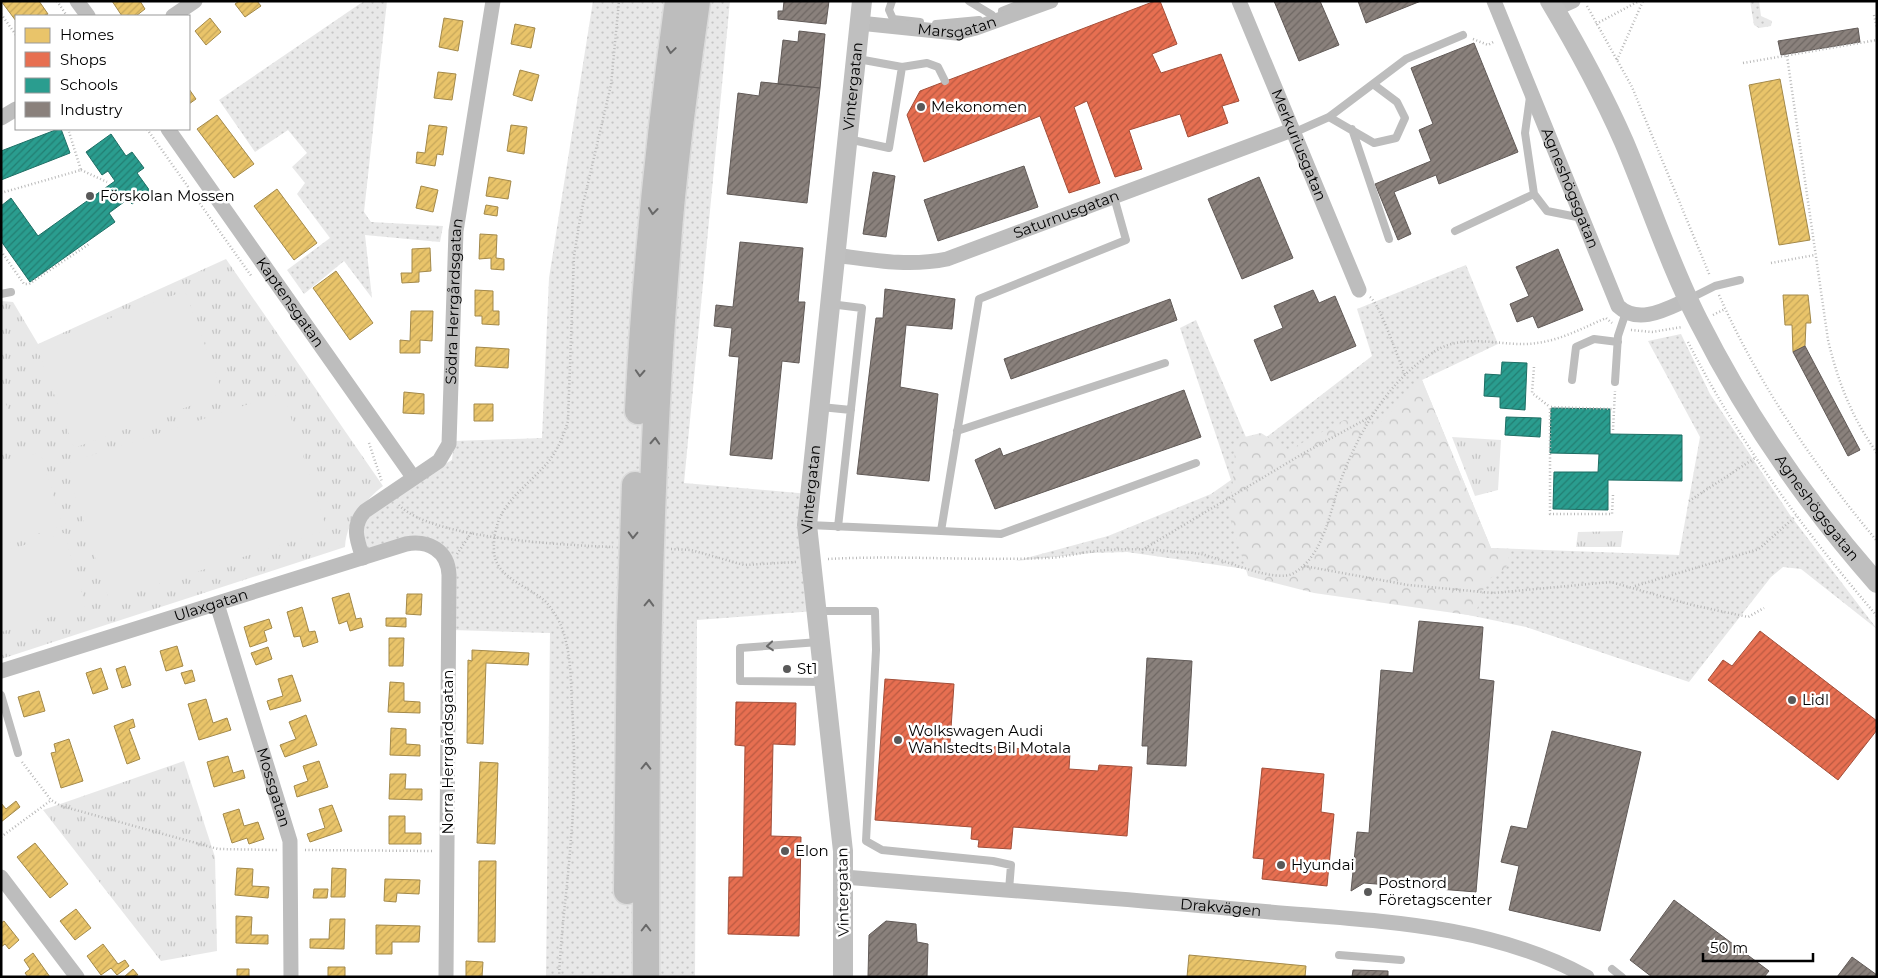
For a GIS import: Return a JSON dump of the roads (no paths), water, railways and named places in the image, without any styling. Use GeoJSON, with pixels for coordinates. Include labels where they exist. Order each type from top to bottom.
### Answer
{"type":"FeatureCollection","features":[{"type":"Feature","properties":{"kind":"highway"},"geometry":{"type":"LineString","coordinates":[[628,977],[630,626],[642,347],[664,104],[678,1]]}},
{"type":"Feature","properties":{"kind":"highway"},"geometry":{"type":"LineString","coordinates":[[646,977],[648,628],[659,370],[667,252],[682,108],[697,1]]}},
{"type":"Feature","properties":{"kind":"street"},"geometry":{"type":"LineString","coordinates":[[77,1],[87,15]]}},
{"type":"Feature","properties":{"kind":"street"},"geometry":{"type":"LineString","coordinates":[[174,15],[195,1]]}},
{"type":"Feature","properties":{"kind":"street","name":"Södra Herrgårdsgatan"},"geometry":{"type":"LineString","coordinates":[[363,558],[356,534],[360,516],[413,477],[439,461],[449,444],[456,231],[493,1]]}},
{"type":"Feature","properties":{"kind":"street","name":"Vintergatan"},"geometry":{"type":"LineString","coordinates":[[843,977],[844,877],[807,525],[846,138],[862,1]]}},
{"type":"Feature","properties":{"kind":"street","name":"Marsgatan"},"geometry":{"type":"LineString","coordinates":[[859,23],[956,33],[976,28],[1051,1]]}},
{"type":"Feature","properties":{"kind":"street","name":"Merkuriusgatan"},"geometry":{"type":"LineString","coordinates":[[1239,1],[1359,290]]}},
{"type":"Feature","properties":{"kind":"street","name":"Agneshögsgatan"},"geometry":{"type":"LineString","coordinates":[[1494,1],[1615,301],[1626,312]]}},
{"type":"Feature","properties":{"kind":"street"},"geometry":{"type":"LineString","coordinates":[[1553,5],[1574,1]]}},
{"type":"Feature","properties":{"kind":"street","name":"Agneshögsgatan"},"geometry":{"type":"LineString","coordinates":[[1553,5],[1583,54],[1602,93],[1698,321],[1768,441],[1814,507],[1877,583]]}},
{"type":"Feature","properties":{"kind":"street"},"geometry":{"type":"LineString","coordinates":[[1,118],[15,110]]}},
{"type":"Feature","properties":{"kind":"street","name":"Kaptensgatan"},"geometry":{"type":"LineString","coordinates":[[169,130],[413,477]]}},
{"type":"Feature","properties":{"kind":"street","name":"Saturnusgatan"},"geometry":{"type":"LineString","coordinates":[[835,255],[902,264],[926,263],[947,259],[1293,131]]}},
{"type":"Feature","properties":{"kind":"street"},"geometry":{"type":"LineString","coordinates":[[1626,312],[1636,315],[1653,314],[1688,299]]}},
{"type":"Feature","properties":{"kind":"street","name":"Ulaxgatan"},"geometry":{"type":"LineString","coordinates":[[1,671],[406,544],[420,542],[435,548],[447,561]]}},
{"type":"Feature","properties":{"kind":"street","name":"Norra Herrgårdsgatan"},"geometry":{"type":"LineString","coordinates":[[446,977],[449,575],[447,561]]}},
{"type":"Feature","properties":{"kind":"street","name":"Mossgatan"},"geometry":{"type":"LineString","coordinates":[[216,604],[291,850],[291,977]]}},
{"type":"Feature","properties":{"kind":"street"},"geometry":{"type":"LineString","coordinates":[[1,877],[78,977]]}},
{"type":"Feature","properties":{"kind":"street","name":"Drakvägen"},"geometry":{"type":"LineString","coordinates":[[844,877],[1214,906],[1432,927],[1524,949],[1587,977]]}},
{"type":"Feature","properties":{"kind":"lane"},"geometry":{"type":"LineString","coordinates":[[892,1],[889,10],[893,18],[941,25],[976,21],[1026,1]]}},
{"type":"Feature","properties":{"kind":"lane"},"geometry":{"type":"LineString","coordinates":[[968,1],[992,15]]}},
{"type":"Feature","properties":{"kind":"lane"},"geometry":{"type":"LineString","coordinates":[[1293,131],[1329,117],[1406,59],[1464,35]]}},
{"type":"Feature","properties":{"kind":"lane"},"geometry":{"type":"LineString","coordinates":[[855,58],[902,66],[927,63],[938,67],[945,81]]}},
{"type":"Feature","properties":{"kind":"lane"},"geometry":{"type":"LineString","coordinates":[[846,138],[889,148],[902,66]]}},
{"type":"Feature","properties":{"kind":"lane"},"geometry":{"type":"LineString","coordinates":[[1329,117],[1374,142],[1396,138],[1405,118],[1396,102],[1373,84]]}},
{"type":"Feature","properties":{"kind":"lane"},"geometry":{"type":"LineString","coordinates":[[1531,92],[1525,133],[1534,194],[1547,211],[1582,218]]}},
{"type":"Feature","properties":{"kind":"lane"},"geometry":{"type":"LineString","coordinates":[[1352,129],[1389,238]]}},
{"type":"Feature","properties":{"kind":"lane"},"geometry":{"type":"LineString","coordinates":[[1455,231],[1534,194]]}},
{"type":"Feature","properties":{"kind":"lane"},"geometry":{"type":"LineString","coordinates":[[941,531],[979,299],[1126,240],[1114,197]]}},
{"type":"Feature","properties":{"kind":"lane"},"geometry":{"type":"LineString","coordinates":[[1688,299],[1714,286],[1740,280]]}},
{"type":"Feature","properties":{"kind":"lane"},"geometry":{"type":"LineString","coordinates":[[1,294],[11,292]]}},
{"type":"Feature","properties":{"kind":"lane"},"geometry":{"type":"LineString","coordinates":[[829,304],[862,308],[838,527]]}},
{"type":"Feature","properties":{"kind":"lane"},"geometry":{"type":"LineString","coordinates":[[1615,382],[1620,327],[1626,312]]}},
{"type":"Feature","properties":{"kind":"lane"},"geometry":{"type":"LineString","coordinates":[[1572,380],[1576,348],[1594,340],[1618,342]]}},
{"type":"Feature","properties":{"kind":"lane"},"geometry":{"type":"LineString","coordinates":[[957,431],[1165,363]]}},
{"type":"Feature","properties":{"kind":"lane"},"geometry":{"type":"LineString","coordinates":[[819,406],[851,410]]}},
{"type":"Feature","properties":{"kind":"lane"},"geometry":{"type":"LineString","coordinates":[[807,525],[1001,534],[1196,463]]}},
{"type":"Feature","properties":{"kind":"lane"},"geometry":{"type":"LineString","coordinates":[[816,611],[875,611],[876,650],[866,841],[882,850],[993,860],[1011,865],[1009,890]]}},
{"type":"Feature","properties":{"kind":"lane"},"geometry":{"type":"LineString","coordinates":[[819,642],[740,648],[740,681],[824,682]]}},
{"type":"Feature","properties":{"kind":"lane"},"geometry":{"type":"LineString","coordinates":[[1,695],[18,754]]}},
{"type":"Feature","properties":{"kind":"lane"},"geometry":{"type":"LineString","coordinates":[[1339,955],[1401,960]]}},
{"type":"Feature","properties":{"kind":"lane"},"geometry":{"type":"LineString","coordinates":[[1612,969],[1622,977]]}},
{"type":"Feature","properties":{"kind":"place","name":"Mekonomen"},"geometry":{"type":"Point","coordinates":[921,107]}},
{"type":"Feature","properties":{"kind":"place","name":"Förskolan Mossen"},"geometry":{"type":"Point","coordinates":[90,196]}},
{"type":"Feature","properties":{"kind":"place","name":"St1"},"geometry":{"type":"Point","coordinates":[787,669]}},
{"type":"Feature","properties":{"kind":"place","name":"Lidl"},"geometry":{"type":"Point","coordinates":[1792,700]}},
{"type":"Feature","properties":{"kind":"place","name":"Wolkswagen Audi Wahlstedts Bil Motala"},"geometry":{"type":"Point","coordinates":[898,740]}},
{"type":"Feature","properties":{"kind":"place","name":"Elon"},"geometry":{"type":"Point","coordinates":[785,851]}},
{"type":"Feature","properties":{"kind":"place","name":"Hyundai"},"geometry":{"type":"Point","coordinates":[1281,865]}},
{"type":"Feature","properties":{"kind":"place","name":"Postnord Företagscenter"},"geometry":{"type":"Point","coordinates":[1368,892]}}]}
